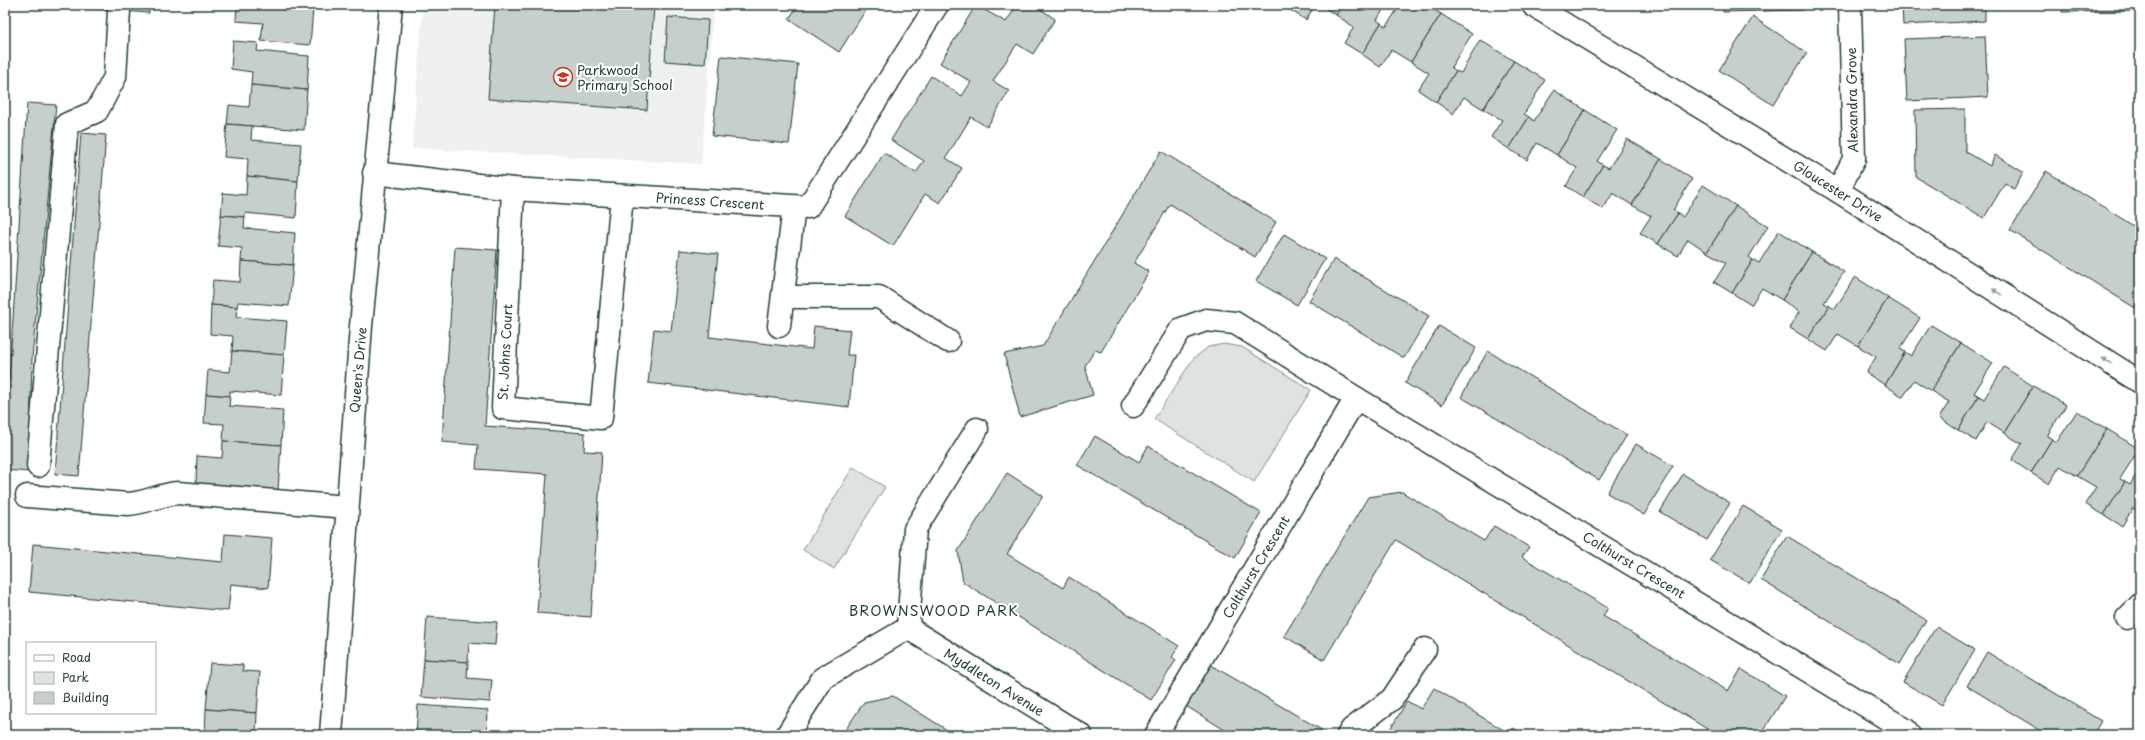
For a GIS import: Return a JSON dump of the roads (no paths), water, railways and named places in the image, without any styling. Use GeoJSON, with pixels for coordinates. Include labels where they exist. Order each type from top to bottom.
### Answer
{"type":"FeatureCollection","features":[{"type":"Feature","properties":{"kind":"street","name":"Gloucester Drive"},"geometry":{"type":"LineString","coordinates":[[1533,5],[1838,191],[2140,382]]}},
{"type":"Feature","properties":{"kind":"street","name":"Alexandra Grove"},"geometry":{"type":"LineString","coordinates":[[1838,191],[1854,159],[1850,5]]}},
{"type":"Feature","properties":{"kind":"street","name":"Princess Crescent"},"geometry":{"type":"LineString","coordinates":[[374,174],[513,189],[808,207],[932,7]]}},
{"type":"Feature","properties":{"kind":"street"},"geometry":{"type":"LineString","coordinates":[[38,466],[67,124],[97,111],[114,77],[119,11]]}},
{"type":"Feature","properties":{"kind":"street","name":"Queen's Drive"},"geometry":{"type":"LineString","coordinates":[[331,735],[347,507],[374,174],[390,12]]}},
{"type":"Feature","properties":{"kind":"street","name":"St. Johns Court"},"geometry":{"type":"LineString","coordinates":[[513,189],[503,408],[602,418],[622,196]]}},
{"type":"Feature","properties":{"kind":"street"},"geometry":{"type":"LineString","coordinates":[[779,326],[794,207]]}},
{"type":"Feature","properties":{"kind":"street"},"geometry":{"type":"LineString","coordinates":[[783,297],[879,297],[948,341]]}},
{"type":"Feature","properties":{"kind":"street","name":"Colthurst Crescent"},"geometry":{"type":"LineString","coordinates":[[1133,406],[1181,329],[1206,320],[1235,323],[1356,398],[1887,718],[1906,730],[1909,735]]}},
{"type":"Feature","properties":{"kind":"street","name":"Colthurst Crescent"},"geometry":{"type":"LineString","coordinates":[[1156,735],[1356,398]]}},
{"type":"Feature","properties":{"kind":"street"},"geometry":{"type":"LineString","coordinates":[[787,735],[823,678],[908,628],[915,529],[977,429]]}},
{"type":"Feature","properties":{"kind":"street"},"geometry":{"type":"LineString","coordinates":[[27,496],[128,504],[141,503],[164,494],[178,492],[347,507]]}},
{"type":"Feature","properties":{"kind":"street","name":"Myddleton Avenue"},"geometry":{"type":"LineString","coordinates":[[908,628],[1081,735]]}},
{"type":"Feature","properties":{"kind":"street"},"geometry":{"type":"LineString","coordinates":[[1348,735],[1352,729],[1392,699],[1425,649]]}},
{"type":"Feature","properties":{"kind":"place","name":"Parkwood Primary School"},"geometry":{"type":"Point","coordinates":[563,77]}},
{"type":"Feature","properties":{"kind":"district","name":"BROWNSWOOD PARK"},"geometry":{"type":"Point","coordinates":[934,611]}}]}
